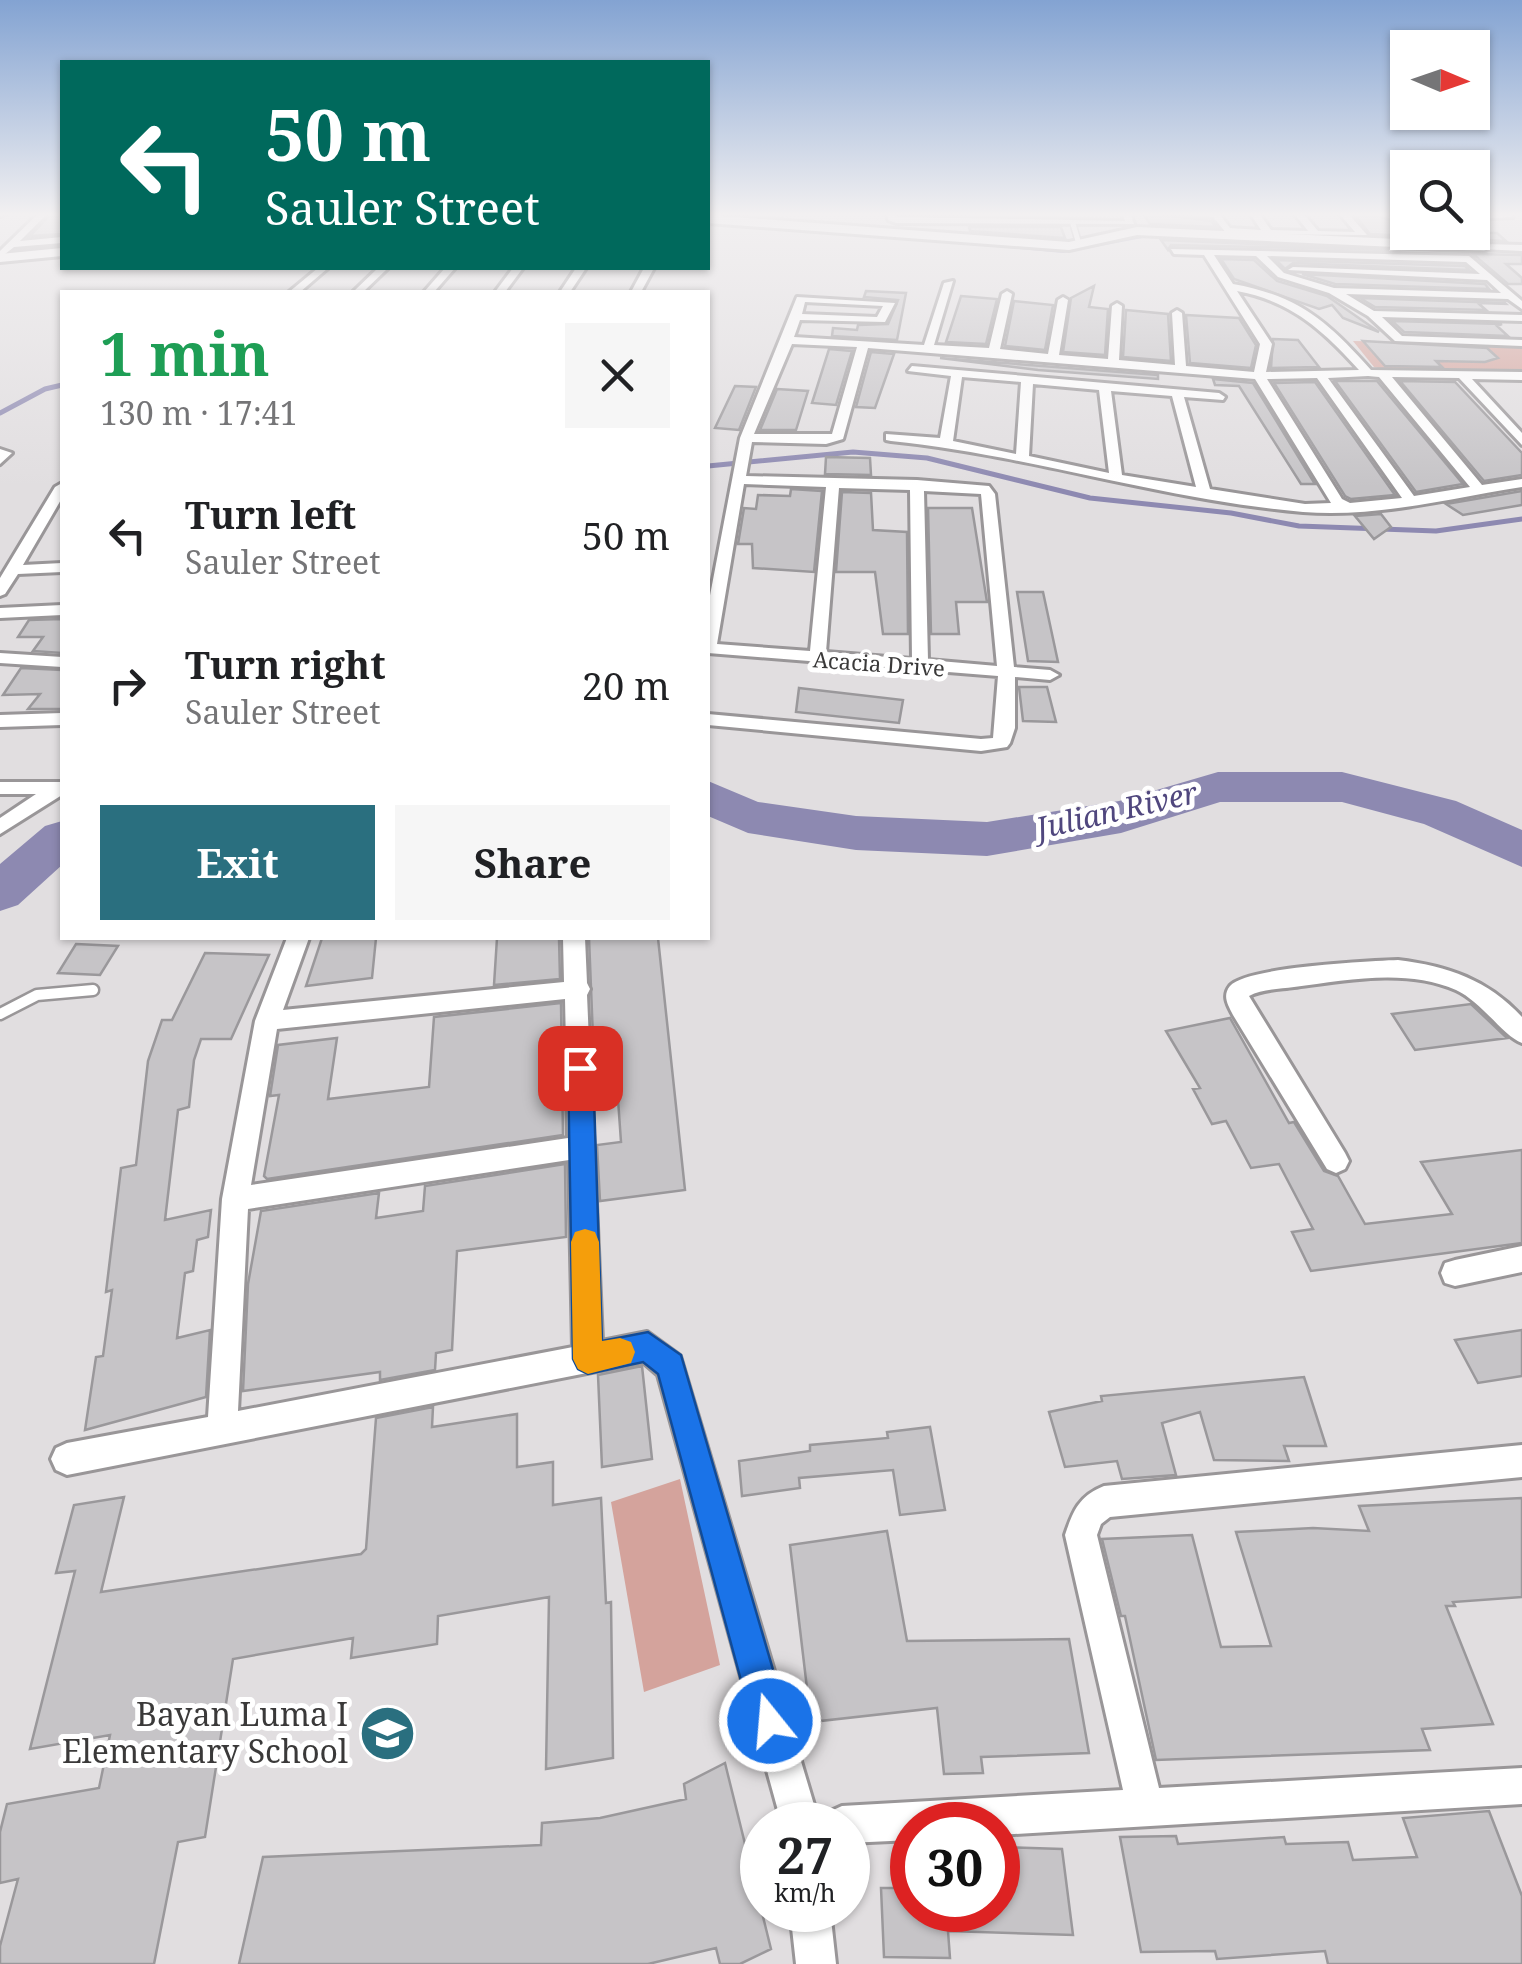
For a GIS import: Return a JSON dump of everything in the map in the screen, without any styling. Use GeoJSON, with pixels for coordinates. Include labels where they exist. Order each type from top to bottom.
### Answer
{"type":"FeatureCollection","features":[{"type":"Feature","properties":{"kind":"street"},"geometry":{"type":"LineString","coordinates":[[710,637],[746,438],[800,304]]}},
{"type":"Feature","properties":{"kind":"street"},"geometry":{"type":"LineString","coordinates":[[794,317],[881,320],[890,304]]}},
{"type":"Feature","properties":{"kind":"street"},"geometry":{"type":"LineString","coordinates":[[928,348],[942,304]]}},
{"type":"Feature","properties":{"kind":"street"},"geometry":{"type":"LineString","coordinates":[[994,352],[1005,304]]}},
{"type":"Feature","properties":{"kind":"street"},"geometry":{"type":"LineString","coordinates":[[1053,358],[1062,304]]}},
{"type":"Feature","properties":{"kind":"street"},"geometry":{"type":"LineString","coordinates":[[1240,304],[1266,344],[1259,376],[1336,502],[1346,506]]}},
{"type":"Feature","properties":{"kind":"street"},"geometry":{"type":"LineString","coordinates":[[1296,304],[1324,325],[1368,372]]}},
{"type":"Feature","properties":{"kind":"street"},"geometry":{"type":"LineString","coordinates":[[1355,304],[1399,339],[1522,343]]}},
{"type":"Feature","properties":{"kind":"street"},"geometry":{"type":"LineString","coordinates":[[1112,363],[1117,306]]}},
{"type":"Feature","properties":{"kind":"street"},"geometry":{"type":"LineString","coordinates":[[1177,313],[1181,370]]}},
{"type":"Feature","properties":{"kind":"street"},"geometry":{"type":"LineString","coordinates":[[1372,314],[1522,318]]}},
{"type":"Feature","properties":{"kind":"street"},"geometry":{"type":"LineString","coordinates":[[788,340],[994,352],[1259,376],[1368,372],[1522,376]]}},
{"type":"Feature","properties":{"kind":"street"},"geometry":{"type":"LineString","coordinates":[[746,438],[826,440],[838,436],[864,344]]}},
{"type":"Feature","properties":{"kind":"street"},"geometry":{"type":"LineString","coordinates":[[912,369],[1219,396]]}},
{"type":"Feature","properties":{"kind":"street"},"geometry":{"type":"LineString","coordinates":[[946,443],[957,373]]}},
{"type":"Feature","properties":{"kind":"street"},"geometry":{"type":"LineString","coordinates":[[1319,373],[1410,500]]}},
{"type":"Feature","properties":{"kind":"street"},"geometry":{"type":"LineString","coordinates":[[1383,374],[1480,490]]}},
{"type":"Feature","properties":{"kind":"street"},"geometry":{"type":"LineString","coordinates":[[1461,374],[1522,441]]}},
{"type":"Feature","properties":{"kind":"street"},"geometry":{"type":"LineString","coordinates":[[1022,459],[1027,380]]}},
{"type":"Feature","properties":{"kind":"street"},"geometry":{"type":"LineString","coordinates":[[1104,386],[1116,478]]}},
{"type":"Feature","properties":{"kind":"street"},"geometry":{"type":"LineString","coordinates":[[1177,393],[1204,492]]}},
{"type":"Feature","properties":{"kind":"street"},"geometry":{"type":"LineString","coordinates":[[891,437],[946,443],[1116,478],[1305,508],[1410,500],[1522,484]]}},
{"type":"Feature","properties":{"kind":"street"},"geometry":{"type":"LineString","coordinates":[[710,720],[990,746],[1006,737],[1006,673],[988,494],[978,487],[833,482],[739,470]]}},
{"type":"Feature","properties":{"kind":"street"},"geometry":{"type":"LineString","coordinates":[[818,660],[833,482]]}},
{"type":"Feature","properties":{"kind":"street"},"geometry":{"type":"LineString","coordinates":[[917,484],[920,667]]}},
{"type":"Feature","properties":{"kind":"street"},"geometry":{"type":"LineString","coordinates":[[0,591],[60,492]]}},
{"type":"Feature","properties":{"kind":"street"},"geometry":{"type":"LineString","coordinates":[[38,527],[60,527]]}},
{"type":"Feature","properties":{"kind":"street"},"geometry":{"type":"LineString","coordinates":[[14,570],[60,568]]}},
{"type":"Feature","properties":{"kind":"street"},"geometry":{"type":"LineString","coordinates":[[0,613],[60,610]]}},
{"type":"Feature","properties":{"kind":"street","name":"Acacia Drive"},"geometry":{"type":"LineString","coordinates":[[710,648],[1050,676]]}},
{"type":"Feature","properties":{"kind":"street"},"geometry":{"type":"LineString","coordinates":[[0,658],[60,662]]}},
{"type":"Feature","properties":{"kind":"street"},"geometry":{"type":"LineString","coordinates":[[0,721],[60,719]]}},
{"type":"Feature","properties":{"kind":"street"},"geometry":{"type":"LineString","coordinates":[[0,788],[60,788],[0,827]]}},
{"type":"Feature","properties":{"kind":"street"},"geometry":{"type":"LineString","coordinates":[[222,1430],[235,1199],[267,1021],[297,940]]}},
{"type":"Feature","properties":{"kind":"street"},"geometry":{"type":"LineString","coordinates":[[574,940],[588,1359]]}},
{"type":"Feature","properties":{"kind":"street"},"geometry":{"type":"LineString","coordinates":[[1336,1161],[1241,1008],[1237,999],[1240,991],[1251,984],[1397,968],[1436,971],[1480,990],[1510,1016],[1522,1033]]}},
{"type":"Feature","properties":{"kind":"street"},"geometry":{"type":"LineString","coordinates":[[267,1021],[578,989]]}},
{"type":"Feature","properties":{"kind":"street"},"geometry":{"type":"LineString","coordinates":[[235,1199],[582,1147]]}},
{"type":"Feature","properties":{"kind":"street"},"geometry":{"type":"LineString","coordinates":[[1456,1273],[1522,1258]]}},
{"type":"Feature","properties":{"kind":"street"},"geometry":{"type":"LineString","coordinates":[[67,1460],[648,1347],[670,1366],[794,1802]]}},
{"type":"Feature","properties":{"kind":"street"},"geometry":{"type":"LineString","coordinates":[[1145,1806],[1081,1535],[1088,1514],[1104,1502],[1522,1460]]}},
{"type":"Feature","properties":{"kind":"street"},"geometry":{"type":"LineString","coordinates":[[870,1823],[1522,1786]]}},
{"type":"Feature","properties":{"kind":"street"},"geometry":{"type":"LineString","coordinates":[[812,1932],[816,1964]]}},
{"type":"Feature","properties":{"kind":"lane"},"geometry":{"type":"LineString","coordinates":[[0,1014],[37,994],[93,990]]}},
{"type":"Feature","properties":{"kind":"shaded area"},"geometry":{"type":"Polygon","coordinates":[[[1353,341],[1522,344],[1522,372],[1383,369],[1374,367],[1353,341]]]}},
{"type":"Feature","properties":{"kind":"shaded area"},"geometry":{"type":"Polygon","coordinates":[[[680,1479],[720,1665],[644,1692],[611,1502],[680,1479]]]}},
{"type":"Feature","properties":{"kind":"building"},"geometry":{"type":"Polygon","coordinates":[[[896,304],[904,304],[897,340],[832,336],[833,328],[857,330],[858,325],[888,324],[896,304]]]}},
{"type":"Feature","properties":{"kind":"building"},"geometry":{"type":"Polygon","coordinates":[[[959,304],[996,304],[986,344],[946,342],[959,304]]]}},
{"type":"Feature","properties":{"kind":"building"},"geometry":{"type":"Polygon","coordinates":[[[1013,304],[1053,305],[1045,350],[1005,346],[1013,304]]]}},
{"type":"Feature","properties":{"kind":"building"},"geometry":{"type":"Polygon","coordinates":[[[1070,304],[1108,309],[1105,355],[1063,352],[1070,304]]]}},
{"type":"Feature","properties":{"kind":"building"},"geometry":{"type":"Polygon","coordinates":[[[1304,304],[1338,304],[1379,332],[1343,318],[1332,305],[1319,309],[1304,304]]]}},
{"type":"Feature","properties":{"kind":"building"},"geometry":{"type":"Polygon","coordinates":[[[1369,304],[1479,304],[1486,310],[1375,307],[1369,304]]]}},
{"type":"Feature","properties":{"kind":"building"},"geometry":{"type":"Polygon","coordinates":[[[1126,310],[1168,314],[1171,361],[1123,357],[1126,310]]]}},
{"type":"Feature","properties":{"kind":"building"},"geometry":{"type":"Polygon","coordinates":[[[1186,315],[1239,318],[1256,345],[1251,368],[1190,363],[1186,315]]]}},
{"type":"Feature","properties":{"kind":"building"},"geometry":{"type":"Polygon","coordinates":[[[1392,321],[1502,324],[1497,326],[1508,336],[1404,332],[1392,321]]]}},
{"type":"Feature","properties":{"kind":"building"},"geometry":{"type":"Polygon","coordinates":[[[1273,339],[1298,340],[1319,367],[1271,368],[1273,339]]]}},
{"type":"Feature","properties":{"kind":"building"},"geometry":{"type":"Polygon","coordinates":[[[1363,341],[1487,348],[1498,358],[1485,362],[1436,361],[1442,367],[1385,366],[1363,341]]]}},
{"type":"Feature","properties":{"kind":"building"},"geometry":{"type":"Polygon","coordinates":[[[829,349],[852,351],[836,405],[812,403],[829,349]]]}},
{"type":"Feature","properties":{"kind":"building"},"geometry":{"type":"Polygon","coordinates":[[[871,352],[894,354],[875,408],[856,407],[871,352]]]}},
{"type":"Feature","properties":{"kind":"building"},"geometry":{"type":"Polygon","coordinates":[[[940,358],[1158,375],[1158,379],[1038,370],[940,358]]]}},
{"type":"Feature","properties":{"kind":"building"},"geometry":{"type":"Polygon","coordinates":[[[1213,379],[1253,383],[1315,484],[1301,484],[1239,386],[1215,385],[1213,379]]]}},
{"type":"Feature","properties":{"kind":"building"},"geometry":{"type":"Polygon","coordinates":[[[1335,381],[1377,381],[1463,484],[1416,492],[1335,381]]]}},
{"type":"Feature","properties":{"kind":"building"},"geometry":{"type":"Polygon","coordinates":[[[1400,381],[1455,382],[1522,453],[1522,475],[1484,481],[1400,381]]]}},
{"type":"Feature","properties":{"kind":"building"},"geometry":{"type":"Polygon","coordinates":[[[1315,382],[1395,495],[1351,499],[1345,496],[1274,383],[1315,382]]]}},
{"type":"Feature","properties":{"kind":"building"},"geometry":{"type":"Polygon","coordinates":[[[735,386],[756,387],[739,430],[715,428],[735,386]]]}},
{"type":"Feature","properties":{"kind":"building"},"geometry":{"type":"Polygon","coordinates":[[[777,389],[808,391],[796,430],[760,430],[777,389]]]}},
{"type":"Feature","properties":{"kind":"building"},"geometry":{"type":"Polygon","coordinates":[[[826,457],[870,458],[871,475],[825,474],[826,457]]]}},
{"type":"Feature","properties":{"kind":"building"},"geometry":{"type":"Polygon","coordinates":[[[791,489],[822,491],[814,572],[753,568],[752,544],[738,544],[744,508],[756,509],[758,495],[790,496],[791,489]]]}},
{"type":"Feature","properties":{"kind":"building"},"geometry":{"type":"Polygon","coordinates":[[[1522,491],[1522,505],[1463,515],[1446,504],[1522,491]]]}},
{"type":"Feature","properties":{"kind":"building"},"geometry":{"type":"Polygon","coordinates":[[[842,492],[871,493],[873,530],[907,532],[908,634],[883,634],[875,572],[836,572],[842,492]]]}},
{"type":"Feature","properties":{"kind":"building"},"geometry":{"type":"Polygon","coordinates":[[[928,508],[972,508],[987,602],[956,602],[959,634],[931,634],[928,508]]]}},
{"type":"Feature","properties":{"kind":"building"},"geometry":{"type":"Polygon","coordinates":[[[1381,514],[1391,527],[1374,539],[1355,516],[1381,514]]]}},
{"type":"Feature","properties":{"kind":"building"},"geometry":{"type":"Polygon","coordinates":[[[1017,592],[1043,592],[1058,662],[1028,661],[1017,592]]]}},
{"type":"Feature","properties":{"kind":"building"},"geometry":{"type":"Polygon","coordinates":[[[60,619],[60,653],[33,651],[43,637],[18,637],[29,620],[60,619]]]}},
{"type":"Feature","properties":{"kind":"building"},"geometry":{"type":"Polygon","coordinates":[[[21,668],[60,670],[60,709],[28,709],[40,694],[3,695],[21,668]]]}},
{"type":"Feature","properties":{"kind":"building"},"geometry":{"type":"Polygon","coordinates":[[[1019,687],[1047,687],[1056,722],[1023,721],[1019,687]]]}},
{"type":"Feature","properties":{"kind":"building"},"geometry":{"type":"Polygon","coordinates":[[[799,688],[903,700],[899,723],[796,712],[799,688]]]}},
{"type":"Feature","properties":{"kind":"building"},"geometry":{"type":"Polygon","coordinates":[[[321,940],[376,940],[372,978],[306,986],[321,940]]]}},
{"type":"Feature","properties":{"kind":"building"},"geometry":{"type":"Polygon","coordinates":[[[497,940],[559,940],[560,979],[494,985],[497,940]]]}},
{"type":"Feature","properties":{"kind":"building"},"geometry":{"type":"Polygon","coordinates":[[[589,940],[658,940],[685,1190],[600,1201],[597,1145],[621,1142],[617,1085],[595,1088],[589,940]]]}},
{"type":"Feature","properties":{"kind":"building"},"geometry":{"type":"Polygon","coordinates":[[[76,944],[118,946],[100,975],[58,973],[76,944]]]}},
{"type":"Feature","properties":{"kind":"building"},"geometry":{"type":"Polygon","coordinates":[[[205,953],[269,955],[231,1039],[201,1039],[194,1060],[189,1107],[178,1110],[165,1220],[211,1210],[208,1237],[197,1240],[193,1271],[185,1273],[177,1338],[210,1330],[206,1397],[85,1430],[96,1357],[103,1356],[112,1290],[106,1292],[121,1168],[136,1165],[148,1061],[162,1020],[172,1020],[205,953]]]}},
{"type":"Feature","properties":{"kind":"building"},"geometry":{"type":"Polygon","coordinates":[[[561,1003],[563,1135],[267,1179],[264,1176],[279,1095],[270,1096],[278,1045],[337,1038],[328,1099],[429,1087],[434,1017],[561,1003]]]}},
{"type":"Feature","properties":{"kind":"building"},"geometry":{"type":"Polygon","coordinates":[[[1471,1004],[1507,1038],[1415,1050],[1392,1014],[1471,1004]]]}},
{"type":"Feature","properties":{"kind":"building"},"geometry":{"type":"Polygon","coordinates":[[[1230,1018],[1289,1123],[1294,1122],[1324,1171],[1338,1176],[1365,1224],[1452,1214],[1421,1162],[1522,1150],[1522,1243],[1311,1271],[1292,1232],[1313,1229],[1279,1164],[1251,1168],[1226,1121],[1212,1124],[1193,1089],[1200,1088],[1166,1031],[1230,1018]]]}},
{"type":"Feature","properties":{"kind":"building"},"geometry":{"type":"Polygon","coordinates":[[[565,1164],[566,1237],[457,1251],[452,1350],[436,1353],[435,1370],[380,1380],[380,1372],[243,1391],[248,1284],[261,1211],[379,1193],[376,1218],[423,1211],[425,1186],[565,1164]]]}},
{"type":"Feature","properties":{"kind":"building"},"geometry":{"type":"Polygon","coordinates":[[[1522,1330],[1522,1376],[1478,1383],[1455,1340],[1522,1330]]]}},
{"type":"Feature","properties":{"kind":"building"},"geometry":{"type":"Polygon","coordinates":[[[642,1366],[652,1459],[602,1467],[598,1375],[642,1366]]]}},
{"type":"Feature","properties":{"kind":"building"},"geometry":{"type":"Polygon","coordinates":[[[1304,1377],[1326,1446],[1284,1446],[1289,1461],[1214,1460],[1200,1412],[1162,1423],[1176,1475],[1122,1479],[1117,1461],[1065,1467],[1049,1412],[1102,1401],[1101,1396],[1304,1377]]]}},
{"type":"Feature","properties":{"kind":"building"},"geometry":{"type":"Polygon","coordinates":[[[433,1407],[432,1427],[517,1414],[517,1467],[553,1462],[553,1505],[601,1498],[606,1603],[611,1602],[613,1758],[546,1769],[549,1597],[438,1616],[437,1644],[351,1658],[353,1638],[233,1659],[205,1837],[178,1842],[154,1964],[0,1964],[0,1946],[18,1879],[0,1883],[0,1832],[7,1804],[99,1788],[110,1735],[30,1749],[75,1571],[56,1573],[74,1505],[124,1497],[101,1592],[361,1554],[366,1549],[376,1418],[433,1407]]]}},
{"type":"Feature","properties":{"kind":"building"},"geometry":{"type":"Polygon","coordinates":[[[930,1427],[945,1510],[900,1515],[893,1470],[799,1478],[800,1488],[742,1496],[739,1461],[810,1451],[810,1445],[888,1438],[887,1432],[930,1427]]]}},
{"type":"Feature","properties":{"kind":"building"},"geometry":{"type":"Polygon","coordinates":[[[1522,1498],[1522,1597],[1453,1602],[1455,1606],[1446,1606],[1493,1724],[1422,1729],[1430,1750],[1156,1760],[1125,1616],[1121,1616],[1102,1539],[1192,1535],[1221,1647],[1271,1646],[1236,1532],[1313,1528],[1369,1531],[1359,1506],[1522,1498]]]}},
{"type":"Feature","properties":{"kind":"building"},"geometry":{"type":"Polygon","coordinates":[[[887,1531],[907,1641],[1069,1639],[1089,1753],[981,1757],[983,1773],[944,1774],[937,1708],[811,1722],[790,1545],[887,1531]]]}},
{"type":"Feature","properties":{"kind":"building"},"geometry":{"type":"Polygon","coordinates":[[[725,1763],[740,1824],[740,1932],[767,1932],[771,1949],[740,1964],[720,1964],[716,1948],[648,1964],[239,1964],[263,1857],[541,1845],[542,1823],[600,1818],[686,1799],[684,1784],[725,1763]]]}},
{"type":"Feature","properties":{"kind":"building"},"geometry":{"type":"Polygon","coordinates":[[[1489,1811],[1522,1896],[1522,1964],[1328,1964],[1325,1951],[1217,1959],[1215,1951],[1141,1952],[1120,1837],[1176,1836],[1178,1844],[1284,1837],[1286,1844],[1348,1842],[1353,1860],[1417,1857],[1403,1818],[1489,1811]]]}},
{"type":"Feature","properties":{"kind":"building"},"geometry":{"type":"Polygon","coordinates":[[[1020,1848],[1062,1849],[1073,1935],[979,1932],[1020,1932],[1020,1848]]]}},
{"type":"Feature","properties":{"kind":"building"},"geometry":{"type":"Polygon","coordinates":[[[881,1888],[890,1888],[890,1932],[948,1932],[950,1958],[884,1957],[881,1888]]]}},
{"type":"Feature","properties":{"kind":"waterway"},"geometry":{"type":"LineString","coordinates":[[0,413],[45,389],[60,385]]}},
{"type":"Feature","properties":{"kind":"waterway"},"geometry":{"type":"LineString","coordinates":[[710,466],[853,452],[927,458],[1090,498],[1231,513],[1299,526],[1436,531],[1522,519]]}},
{"type":"Feature","properties":{"kind":"waterway","name":"Julian River"},"geometry":{"type":"LineString","coordinates":[[710,798],[748,817],[856,833],[987,839],[1121,817],[1218,787],[1342,787],[1439,812],[1522,850]]}},
{"type":"Feature","properties":{"kind":"waterway","name":"Julian River"},"geometry":{"type":"LineString","coordinates":[[0,892],[60,840]]}},
{"type":"Feature","properties":{"kind":"slow traffic"},"geometry":{"type":"LineString","coordinates":[[585,1242],[588,1359],[620,1352]]}},
{"type":"Feature","properties":{"kind":"place","name":"Bayan Luma I Elementary School"},"geometry":{"type":"Point","coordinates":[387,1733]}},
{"type":"Feature","properties":{"kind":"route"},"geometry":{"type":"LineString","coordinates":[[580,1068],[588,1359],[648,1347],[670,1366],[770,1721]]}}]}
